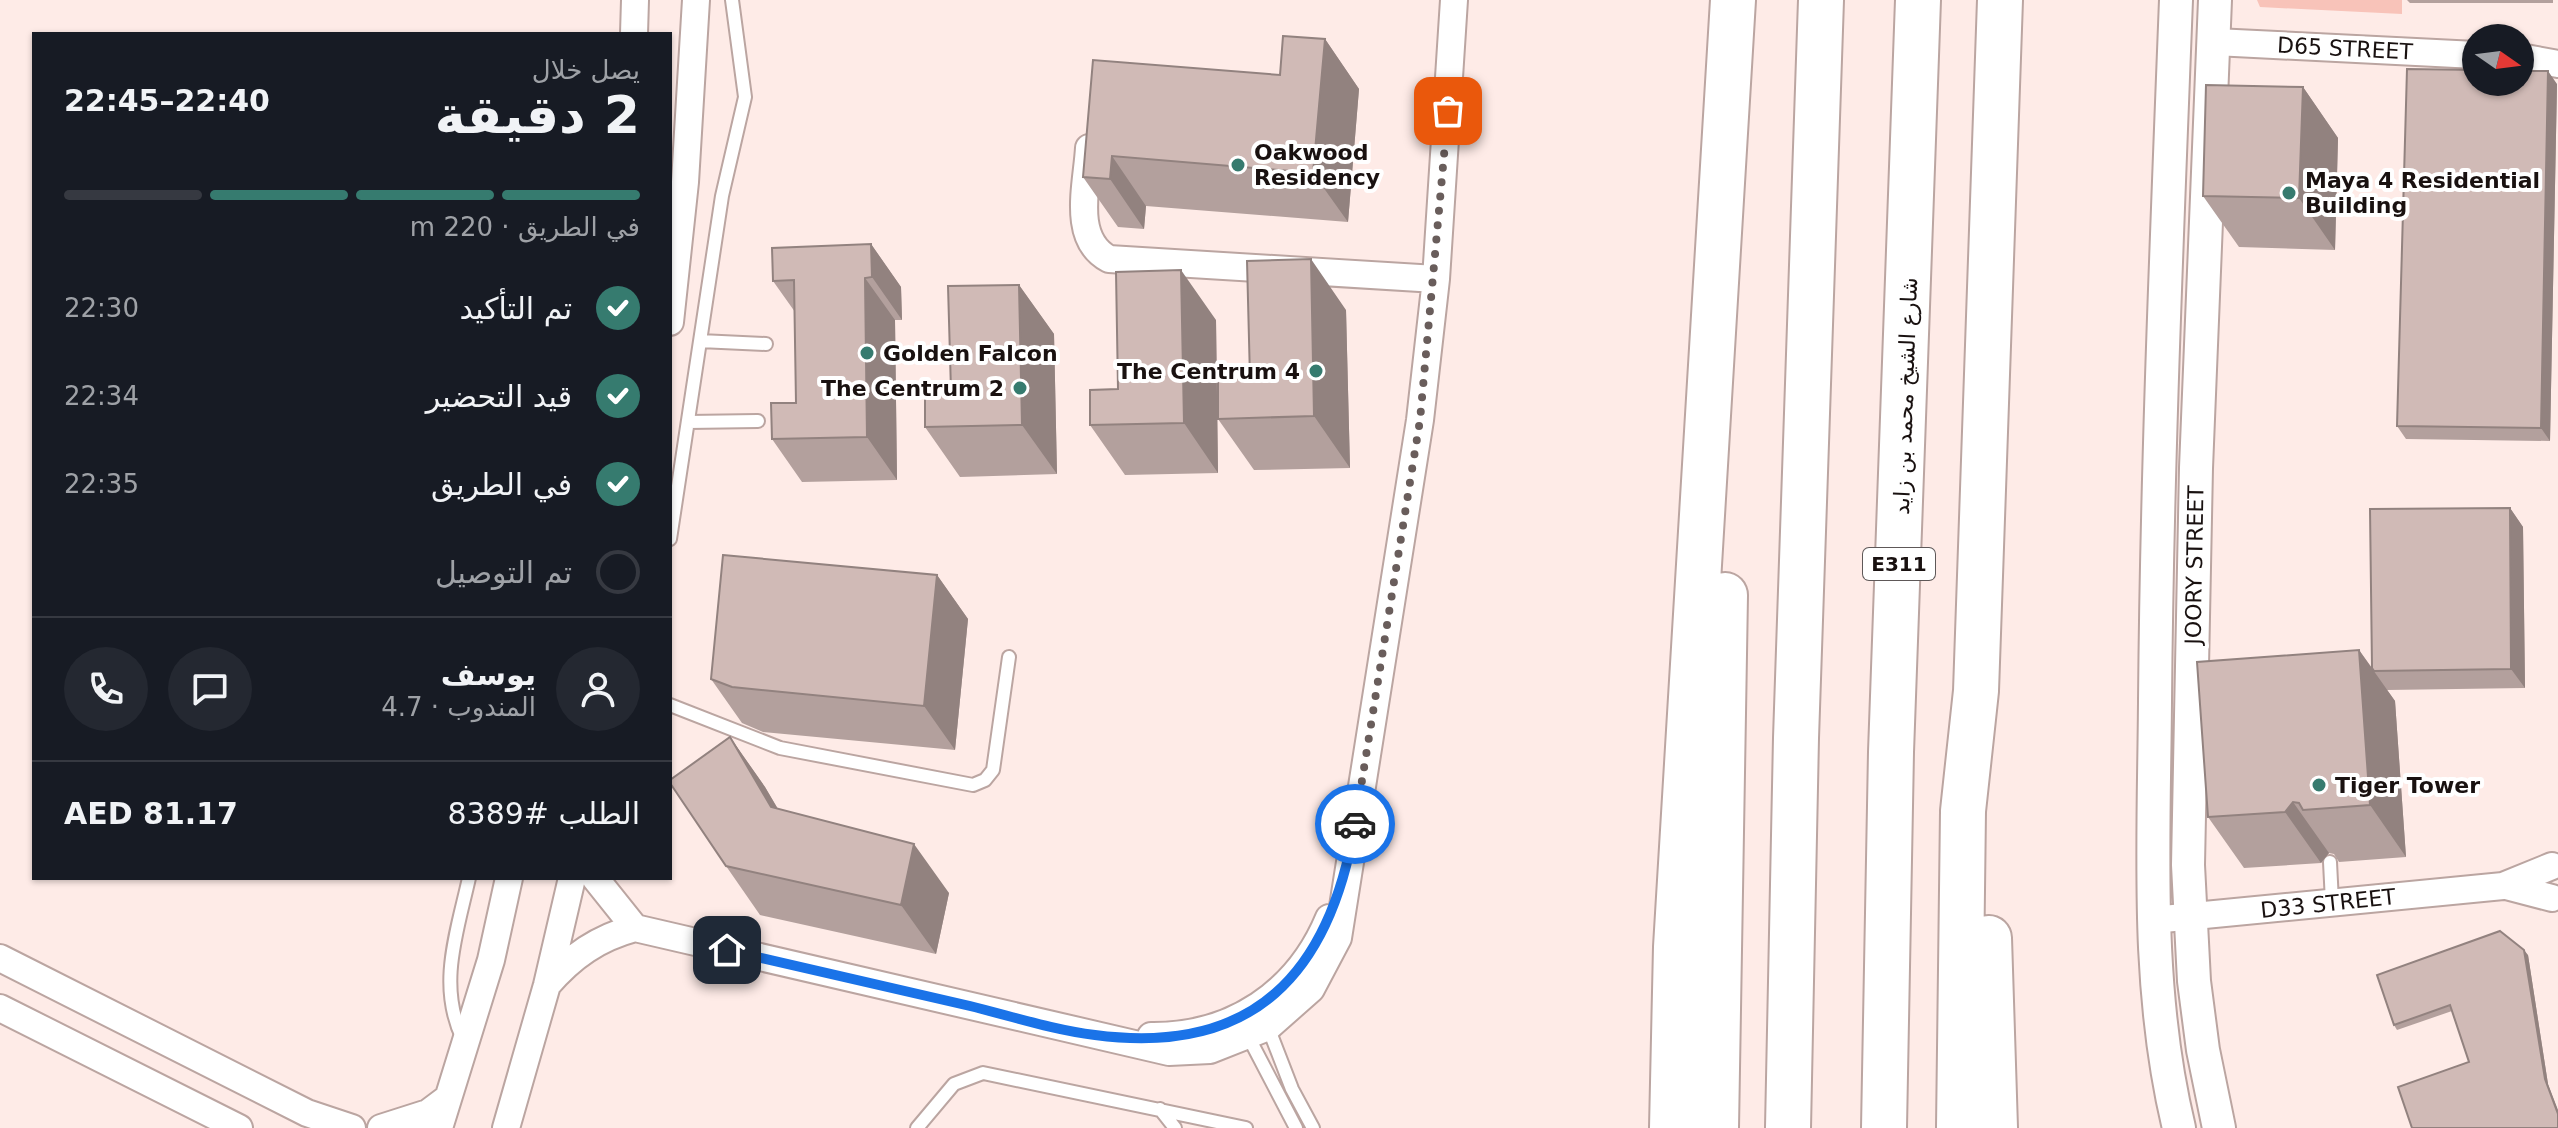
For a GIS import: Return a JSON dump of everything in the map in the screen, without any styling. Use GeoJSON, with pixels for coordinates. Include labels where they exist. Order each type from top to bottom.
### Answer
{"type":"FeatureCollection","features":[{"type":"Feature","properties":{"kind":"highway"},"geometry":{"type":"LineString","coordinates":[[1672,1128],[1676,947],[1733,0]]}},
{"type":"Feature","properties":{"kind":"highway"},"geometry":{"type":"LineString","coordinates":[[1788,1128],[1796,722],[1821,0]]}},
{"type":"Feature","properties":{"kind":"highway","name":"شارع الشيخ محمد بن زايد"},"geometry":{"type":"LineString","coordinates":[[1884,1128],[1891,752],[1918,0]]}},
{"type":"Feature","properties":{"kind":"highway"},"geometry":{"type":"LineString","coordinates":[[1959,1128],[1963,811],[1976,691],[2000,0]]}},
{"type":"Feature","properties":{"kind":"highway"},"geometry":{"type":"LineString","coordinates":[[1715,296],[1725,545],[1716,1128]]}},
{"type":"Feature","properties":{"kind":"highway"},"geometry":{"type":"LineString","coordinates":[[1976,691],[1985,813],[1995,1128]]}},
{"type":"Feature","properties":{"kind":"street"},"geometry":{"type":"LineString","coordinates":[[634,32],[635,0]]}},
{"type":"Feature","properties":{"kind":"street"},"geometry":{"type":"LineString","coordinates":[[672,303],[685,182],[696,0]]}},
{"type":"Feature","properties":{"kind":"street"},"geometry":{"type":"LineString","coordinates":[[547,985],[569,961],[595,943],[635,928],[1149,1050],[1189,1052],[1258,1032],[1298,1003],[1331,956],[1343,919],[1350,858],[1402,546],[1436,279],[1454,0]]}},
{"type":"Feature","properties":{"kind":"street","name":"JOORY STREET"},"geometry":{"type":"LineString","coordinates":[[2176,0],[2157,463],[2153,920],[2160,1033],[2179,1128]]}},
{"type":"Feature","properties":{"kind":"street"},"geometry":{"type":"LineString","coordinates":[[2197,0],[2203,24],[2215,42]]}},
{"type":"Feature","properties":{"kind":"street","name":"JOORY STREET"},"geometry":{"type":"LineString","coordinates":[[2215,0],[2196,468],[2189,916],[2203,1050],[2219,1128]]}},
{"type":"Feature","properties":{"kind":"street","name":"D65 STREET"},"geometry":{"type":"LineString","coordinates":[[2215,42],[2462,54]]}},
{"type":"Feature","properties":{"kind":"street"},"geometry":{"type":"LineString","coordinates":[[2534,55],[2558,48]]}},
{"type":"Feature","properties":{"kind":"street"},"geometry":{"type":"LineString","coordinates":[[2534,59],[2558,64]]}},
{"type":"Feature","properties":{"kind":"street"},"geometry":{"type":"LineString","coordinates":[[1091,122],[1086,234],[1099,254],[1109,259],[1436,279]]}},
{"type":"Feature","properties":{"kind":"street"},"geometry":{"type":"LineString","coordinates":[[1095,1035],[1195,1032],[1229,1022],[1269,999],[1287,984],[1315,947],[1336,903],[1350,858]]}},
{"type":"Feature","properties":{"kind":"street"},"geometry":{"type":"LineString","coordinates":[[2555,863],[2547,879],[2556,902]]}},
{"type":"Feature","properties":{"kind":"street","name":"D33 STREET"},"geometry":{"type":"LineString","coordinates":[[2153,920],[2503,886],[2555,863]]}},
{"type":"Feature","properties":{"kind":"street"},"geometry":{"type":"LineString","coordinates":[[439,1128],[491,960],[509,880]]}},
{"type":"Feature","properties":{"kind":"street"},"geometry":{"type":"LineString","coordinates":[[506,1128],[547,985],[572,880]]}},
{"type":"Feature","properties":{"kind":"street"},"geometry":{"type":"LineString","coordinates":[[597,880],[635,928]]}},
{"type":"Feature","properties":{"kind":"street","name":"D33 STREET"},"geometry":{"type":"LineString","coordinates":[[2503,886],[2556,902]]}},
{"type":"Feature","properties":{"kind":"street"},"geometry":{"type":"LineString","coordinates":[[0,958],[307,1113],[352,1128]]}},
{"type":"Feature","properties":{"kind":"street"},"geometry":{"type":"LineString","coordinates":[[0,1008],[239,1128]]}},
{"type":"Feature","properties":{"kind":"street"},"geometry":{"type":"LineString","coordinates":[[381,1128],[428,1113],[448,1098]]}},
{"type":"Feature","properties":{"kind":"lane"},"geometry":{"type":"LineString","coordinates":[[672,526],[724,183],[745,97],[732,0]]}},
{"type":"Feature","properties":{"kind":"lane"},"geometry":{"type":"LineString","coordinates":[[700,341],[766,344]]}},
{"type":"Feature","properties":{"kind":"lane"},"geometry":{"type":"LineString","coordinates":[[688,422],[758,421]]}},
{"type":"Feature","properties":{"kind":"lane"},"geometry":{"type":"LineString","coordinates":[[672,706],[780,748],[973,785],[985,780],[993,770],[1009,657]]}},
{"type":"Feature","properties":{"kind":"lane"},"geometry":{"type":"LineString","coordinates":[[2330,862],[2332,902]]}},
{"type":"Feature","properties":{"kind":"lane"},"geometry":{"type":"LineString","coordinates":[[464,1043],[456,1026],[449,989],[469,880]]}},
{"type":"Feature","properties":{"kind":"lane"},"geometry":{"type":"LineString","coordinates":[[1258,1032],[1296,1128]]}},
{"type":"Feature","properties":{"kind":"lane"},"geometry":{"type":"LineString","coordinates":[[1258,1032],[1313,1128]]}},
{"type":"Feature","properties":{"kind":"lane"},"geometry":{"type":"LineString","coordinates":[[917,1128],[954,1084],[983,1073],[1246,1128]]}},
{"type":"Feature","properties":{"kind":"lane"},"geometry":{"type":"LineString","coordinates":[[1160,1108],[1175,1128]]}},
{"type":"Feature","properties":{"kind":"shaded area"},"geometry":{"type":"Polygon","coordinates":[[[2257,0],[2402,0],[2402,14],[2260,7],[2257,0]]]}},
{"type":"Feature","properties":{"kind":"building"},"geometry":{"type":"Polygon","coordinates":[[[1283,36],[1325,39],[1313,173],[1112,156],[1110,179],[1083,177],[1093,60],[1280,75],[1283,36]]]}},
{"type":"Feature","properties":{"kind":"building"},"geometry":{"type":"Polygon","coordinates":[[[2407,69],[2462,70],[2462,96],[2534,96],[2534,71],[2548,71],[2541,428],[2397,426],[2407,69]]]}},
{"type":"Feature","properties":{"kind":"building"},"geometry":{"type":"Polygon","coordinates":[[[2206,85],[2303,87],[2299,198],[2203,196],[2206,85]]]}},
{"type":"Feature","properties":{"kind":"building"},"geometry":{"type":"Polygon","coordinates":[[[871,244],[872,277],[865,278],[867,437],[772,439],[771,403],[796,403],[794,280],[773,281],[772,248],[871,244]]]}},
{"type":"Feature","properties":{"kind":"building"},"geometry":{"type":"Polygon","coordinates":[[[1311,259],[1314,416],[1218,419],[1218,379],[1250,378],[1247,261],[1311,259]]]}},
{"type":"Feature","properties":{"kind":"building"},"geometry":{"type":"Polygon","coordinates":[[[1181,270],[1184,423],[1090,425],[1090,390],[1118,389],[1116,272],[1181,270]]]}},
{"type":"Feature","properties":{"kind":"building"},"geometry":{"type":"Polygon","coordinates":[[[1019,285],[1022,425],[925,427],[925,391],[951,391],[948,286],[1019,285]]]}},
{"type":"Feature","properties":{"kind":"building"},"geometry":{"type":"Polygon","coordinates":[[[2510,508],[2511,669],[2374,671],[2370,509],[2510,508]]]}},
{"type":"Feature","properties":{"kind":"building"},"geometry":{"type":"Polygon","coordinates":[[[723,555],[937,575],[924,706],[732,687],[711,679],[723,555]]]}},
{"type":"Feature","properties":{"kind":"building"},"geometry":{"type":"Polygon","coordinates":[[[2359,650],[2370,805],[2303,810],[2299,803],[2293,802],[2285,812],[2208,817],[2197,662],[2359,650]]]}},
{"type":"Feature","properties":{"kind":"building"},"geometry":{"type":"Polygon","coordinates":[[[730,737],[771,807],[914,844],[901,905],[726,866],[672,786],[672,779],[730,737]]]}},
{"type":"Feature","properties":{"kind":"building"},"geometry":{"type":"Polygon","coordinates":[[[2500,931],[2524,950],[2545,1079],[2558,1114],[2558,1128],[2412,1128],[2398,1087],[2469,1062],[2450,1005],[2394,1025],[2377,975],[2500,931]]]}},
{"type":"Feature","properties":{"kind":"way so far"},"geometry":{"type":"LineString","coordinates":[[1355,824],[1420,420],[1436,279],[1448,111]]}},
{"type":"Feature","properties":{"kind":"place","name":"Oakwood Residency"},"geometry":{"type":"Point","coordinates":[1238,165]}},
{"type":"Feature","properties":{"kind":"place","name":"Maya 4 Residential Building"},"geometry":{"type":"Point","coordinates":[2289,193]}},
{"type":"Feature","properties":{"kind":"place","name":"Golden Falcon"},"geometry":{"type":"Point","coordinates":[867,353]}},
{"type":"Feature","properties":{"kind":"place","name":"The Centrum 4"},"geometry":{"type":"Point","coordinates":[1316,371]}},
{"type":"Feature","properties":{"kind":"place","name":"The Centrum 2"},"geometry":{"type":"Point","coordinates":[1020,388]}},
{"type":"Feature","properties":{"kind":"place","name":"Tiger Tower"},"geometry":{"type":"Point","coordinates":[2319,785]}},
{"type":"Feature","properties":{"kind":"route"},"geometry":{"type":"LineString","coordinates":[[727,950],[1095,1035],[1184,1035],[1207,1030],[1250,1012],[1287,984],[1303,966],[1336,903],[1350,858],[1355,824]]}}]}
